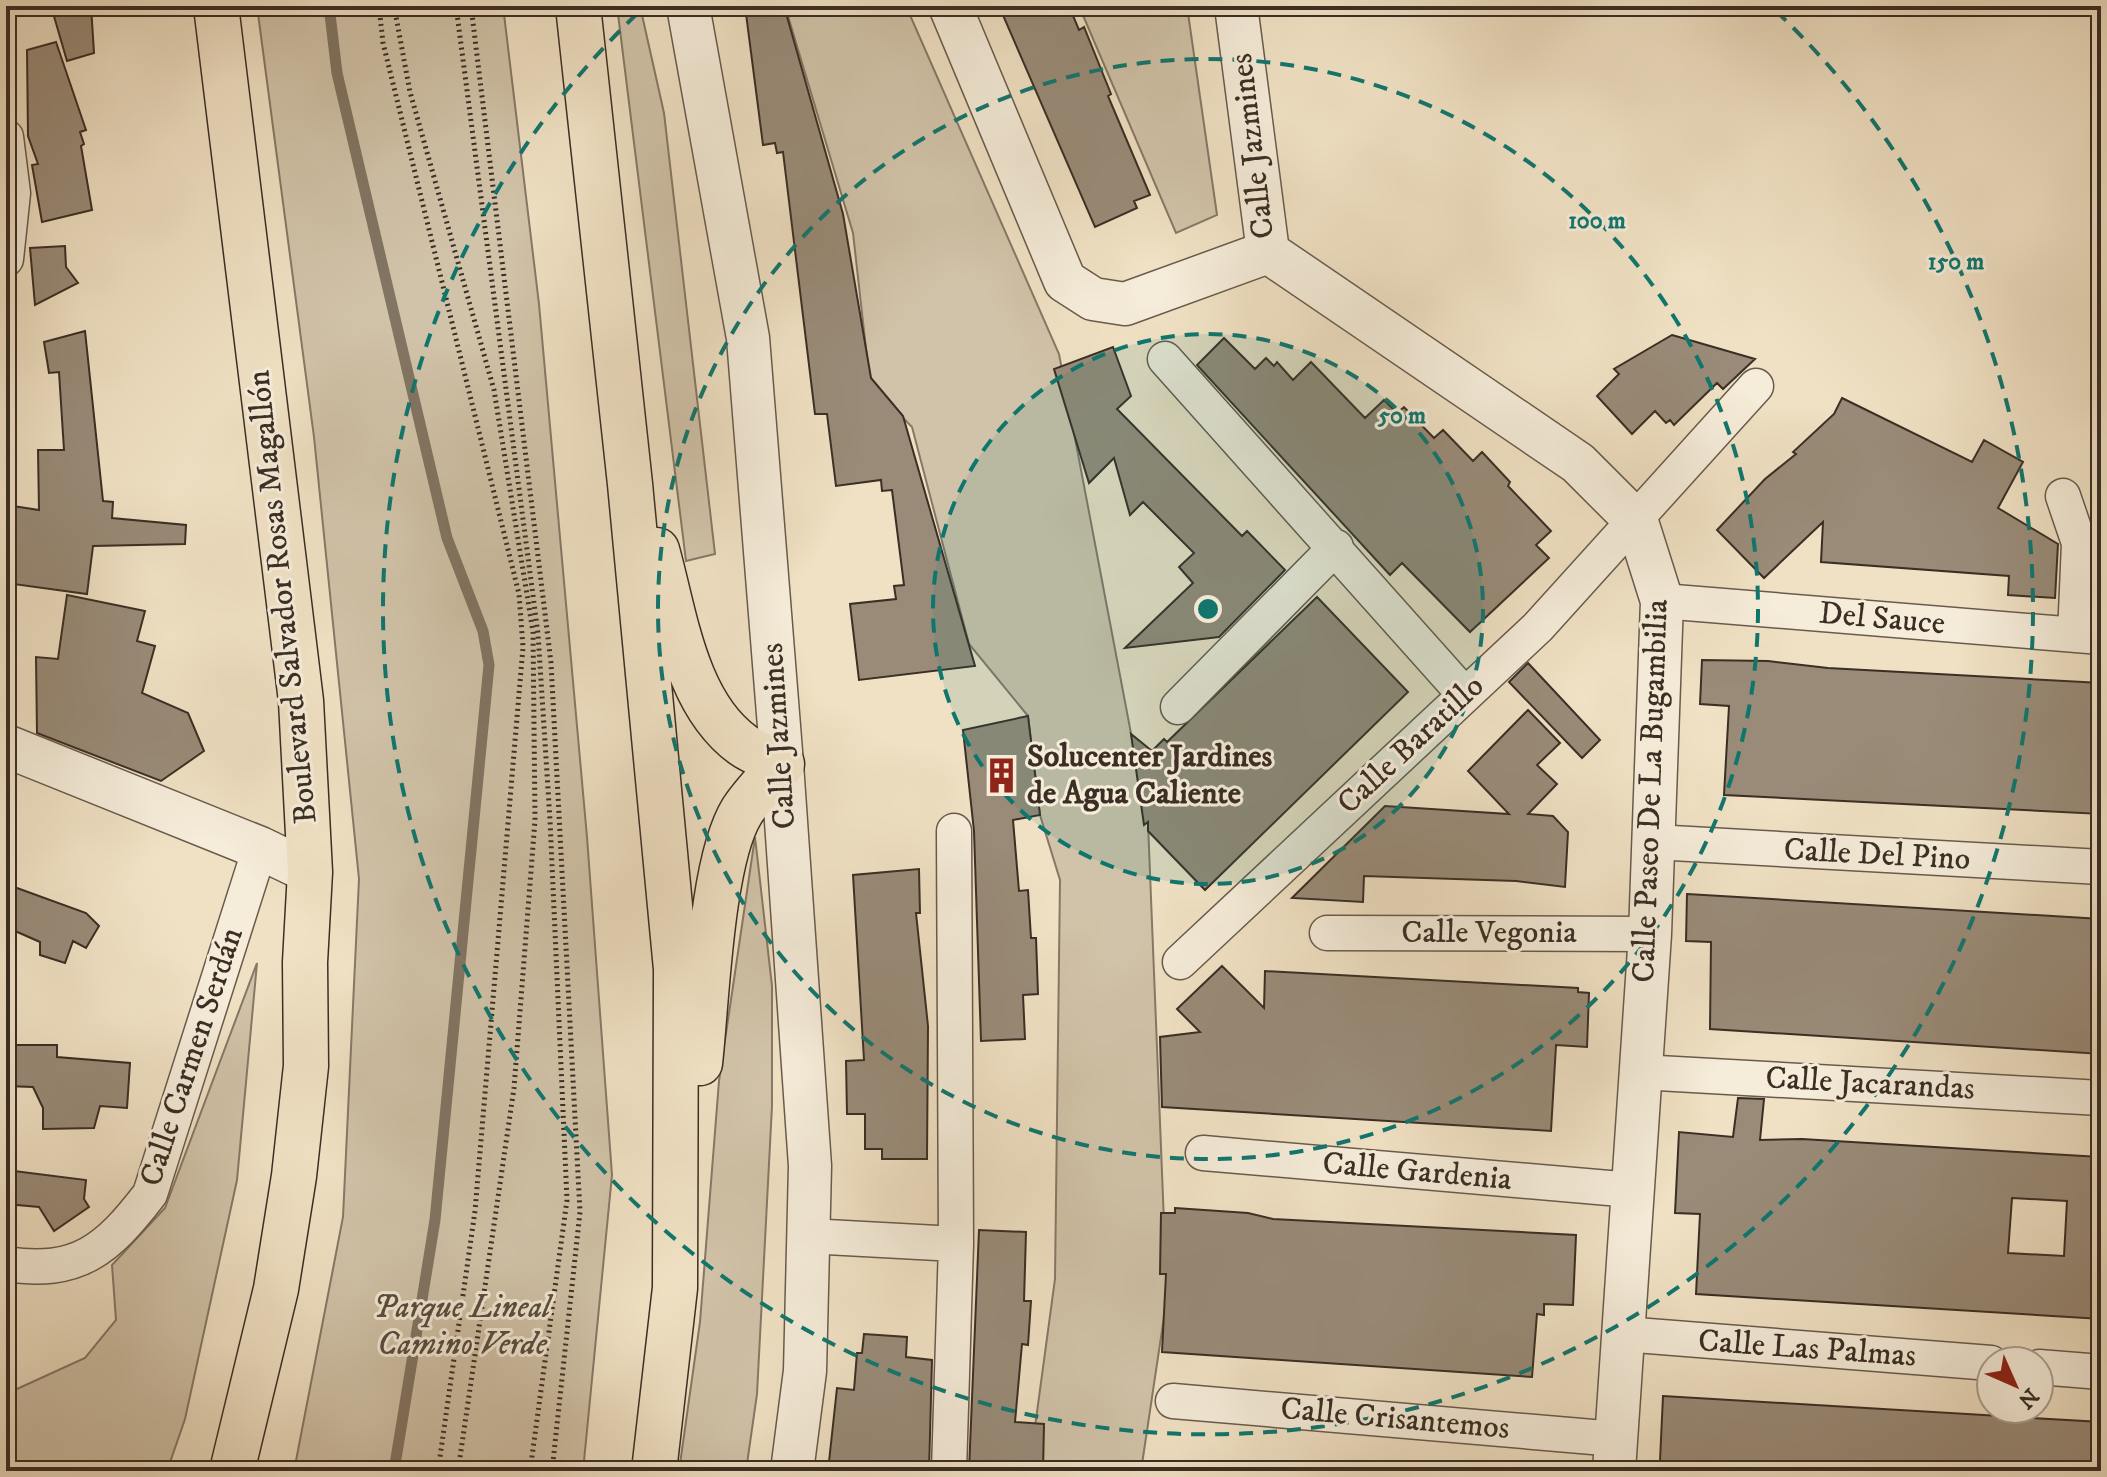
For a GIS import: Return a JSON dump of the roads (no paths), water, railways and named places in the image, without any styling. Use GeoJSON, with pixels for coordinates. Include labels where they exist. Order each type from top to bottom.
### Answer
{"type":"FeatureCollection","features":[{"type":"Feature","properties":{"kind":"highway","name":"Boulevard Salvador Rosas Magallón"},"geometry":{"type":"LineString","coordinates":[[216,6],[301,701],[310,872],[305,962],[306,1066],[294,1176],[276,1289],[232,1471]]}},
{"type":"Feature","properties":{"kind":"highway"},"geometry":{"type":"LineString","coordinates":[[579,7],[625,432],[676,969],[675,1288]]}},
{"type":"Feature","properties":{"kind":"highway"},"geometry":{"type":"LineString","coordinates":[[625,432],[691,672],[706,704],[743,745],[782,764],[741,812],[729,840],[721,875],[654,1471]]}},
{"type":"Feature","properties":{"kind":"street","name":"Calle Jazmines"},"geometry":{"type":"LineString","coordinates":[[688,6],[748,338],[782,764],[810,1166],[805,1371],[792,1471]]}},
{"type":"Feature","properties":{"kind":"street","name":"Calle Jazmines"},"geometry":{"type":"LineString","coordinates":[[950,6],[1065,281],[1093,299],[1125,304],[1268,252],[1236,6]]}},
{"type":"Feature","properties":{"kind":"street"},"geometry":{"type":"LineString","coordinates":[[6,137],[13,193],[6,259]]}},
{"type":"Feature","properties":{"kind":"street","name":"Calle Paseo De La Bugambilia"},"geometry":{"type":"LineString","coordinates":[[1268,252],[1578,463],[1637,522],[1662,601],[1650,934],[1615,1455]]}},
{"type":"Feature","properties":{"kind":"street"},"geometry":{"type":"LineString","coordinates":[[1165,359],[1465,695]]}},
{"type":"Feature","properties":{"kind":"street","name":"Calle Baratillo"},"geometry":{"type":"LineString","coordinates":[[1180,962],[1538,627],[1637,522],[1756,386]]}},
{"type":"Feature","properties":{"kind":"street"},"geometry":{"type":"LineString","coordinates":[[2063,496],[2080,554],[2088,636]]}},
{"type":"Feature","properties":{"kind":"street"},"geometry":{"type":"LineString","coordinates":[[1178,707],[1336,547]]}},
{"type":"Feature","properties":{"kind":"street","name":"Del Sauce"},"geometry":{"type":"LineString","coordinates":[[1662,601],[2088,636]]}},
{"type":"Feature","properties":{"kind":"street"},"geometry":{"type":"LineString","coordinates":[[6,746],[260,848],[310,872]]}},
{"type":"Feature","properties":{"kind":"street"},"geometry":{"type":"LineString","coordinates":[[949,1471],[956,1244],[954,831]]}},
{"type":"Feature","properties":{"kind":"street","name":"Calle Del Pino"},"geometry":{"type":"LineString","coordinates":[[1654,842],[2101,867]]}},
{"type":"Feature","properties":{"kind":"street","name":"Calle Carmen Serdán"},"geometry":{"type":"LineString","coordinates":[[6,1264],[39,1269],[83,1260],[123,1229],[150,1194],[260,848]]}},
{"type":"Feature","properties":{"kind":"street","name":"Calle Vegonia"},"geometry":{"type":"LineString","coordinates":[[1327,933],[1650,934]]}},
{"type":"Feature","properties":{"kind":"street","name":"Calle Jacarandas"},"geometry":{"type":"LineString","coordinates":[[1640,1072],[2101,1098]]}},
{"type":"Feature","properties":{"kind":"street","name":"Calle Gardenia"},"geometry":{"type":"LineString","coordinates":[[1203,1153],[1632,1190]]}},
{"type":"Feature","properties":{"kind":"street"},"geometry":{"type":"LineString","coordinates":[[808,1236],[956,1244]]}},
{"type":"Feature","properties":{"kind":"street","name":"Calle Las Palmas"},"geometry":{"type":"LineString","coordinates":[[1623,1334],[1975,1362]]}},
{"type":"Feature","properties":{"kind":"street"},"geometry":{"type":"LineString","coordinates":[[2055,1368],[2101,1372]]}},
{"type":"Feature","properties":{"kind":"street","name":"Calle Crisantemos"},"geometry":{"type":"LineString","coordinates":[[1173,1401],[1615,1455]]}},
{"type":"Feature","properties":{"kind":"waterway"},"geometry":{"type":"LineString","coordinates":[[329,6],[337,73],[447,538],[483,631],[489,665],[435,1220],[394,1471]]}},
{"type":"Feature","properties":{"kind":"place","name":"Solucenter Jardines de Agua Caliente"},"geometry":{"type":"Point","coordinates":[1001,775]}},
{"type":"Feature","properties":{"kind":"park label","name":"Parque Lineal Camino Verde"},"geometry":{"type":"Point","coordinates":[462,1326]}}]}
